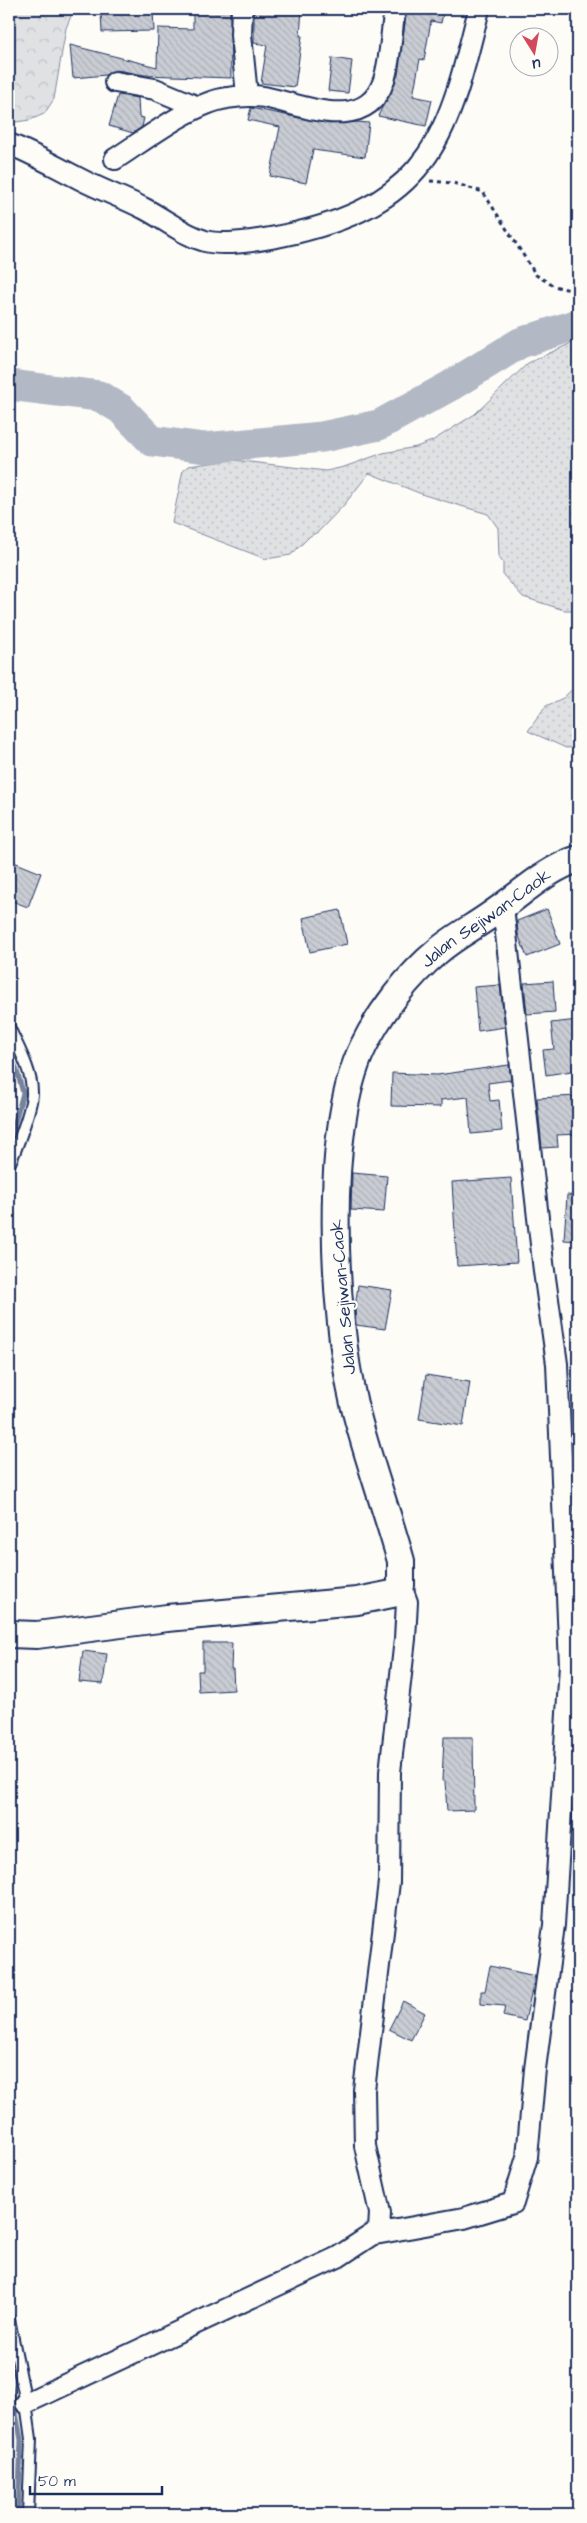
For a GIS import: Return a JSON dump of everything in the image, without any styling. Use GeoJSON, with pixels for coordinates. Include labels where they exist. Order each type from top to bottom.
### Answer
{"type":"FeatureCollection","features":[{"type":"Feature","properties":{"kind":"street"},"geometry":{"type":"LineString","coordinates":[[242,9],[241,35],[247,96]]}},
{"type":"Feature","properties":{"kind":"street"},"geometry":{"type":"LineString","coordinates":[[115,159],[198,107],[211,101],[247,96],[263,97],[323,112],[341,113],[364,107],[378,93],[384,79],[395,9]]}},
{"type":"Feature","properties":{"kind":"street"},"geometry":{"type":"LineString","coordinates":[[9,144],[45,159],[80,179],[146,210],[178,230],[207,241],[270,239],[322,226],[350,217],[373,205],[409,179],[434,145],[452,107],[479,9]]}},
{"type":"Feature","properties":{"kind":"street"},"geometry":{"type":"LineString","coordinates":[[115,82],[154,89],[198,107]]}},
{"type":"Feature","properties":{"kind":"street","name":"Jalan Sejiwan-Caok"},"geometry":{"type":"LineString","coordinates":[[401,1586],[401,1561],[361,1430],[345,1349],[339,1293],[336,1211],[342,1122],[350,1080],[363,1046],[382,1015],[423,964],[440,949],[503,907],[537,881],[566,863],[578,859]]}},
{"type":"Feature","properties":{"kind":"street"},"geometry":{"type":"LineString","coordinates":[[26,2403],[338,2257],[375,2234],[464,2218],[513,2203],[528,2157],[536,2069],[554,1925],[570,1665],[558,1364],[544,1272],[503,907]]}},
{"type":"Feature","properties":{"kind":"street"},"geometry":{"type":"LineString","coordinates":[[375,2234],[381,2220],[365,2146],[364,2090],[389,1882],[390,1772],[406,1630],[406,1602],[401,1586]]}},
{"type":"Feature","properties":{"kind":"street"},"geometry":{"type":"LineString","coordinates":[[9,1634],[37,1635],[167,1618],[312,1603],[357,1601],[397,1593],[401,1586]]}},
{"type":"Feature","properties":{"kind":"lane"},"geometry":{"type":"LineString","coordinates":[[9,1027],[26,1068],[32,1093],[17,1147],[9,1166]]}},
{"type":"Feature","properties":{"kind":"lane"},"geometry":{"type":"LineString","coordinates":[[9,2319],[26,2403],[31,2439],[28,2514]]}},
{"type":"Feature","properties":{"kind":"path"},"geometry":{"type":"LineString","coordinates":[[409,179],[453,183],[483,192],[536,275],[554,286],[578,292]]}},
{"type":"Feature","properties":{"kind":"green space"},"geometry":{"type":"Polygon","coordinates":[[[9,9],[74,9],[66,28],[54,99],[44,114],[30,120],[9,123],[9,9]]]}},
{"type":"Feature","properties":{"kind":"green space"},"geometry":{"type":"Polygon","coordinates":[[[578,340],[578,610],[564,610],[523,597],[503,575],[503,563],[499,557],[498,528],[488,514],[424,495],[369,473],[344,505],[318,532],[310,536],[291,555],[266,559],[172,523],[183,470],[188,466],[233,460],[326,471],[344,467],[383,453],[416,447],[432,441],[475,414],[528,363],[578,340]]]}},
{"type":"Feature","properties":{"kind":"green space"},"geometry":{"type":"Polygon","coordinates":[[[578,684],[578,747],[566,748],[528,731],[546,706],[563,698],[578,684]]]}},
{"type":"Feature","properties":{"kind":"building"},"geometry":{"type":"Polygon","coordinates":[[[193,9],[230,9],[231,78],[144,75],[117,70],[106,75],[73,78],[70,45],[157,67],[158,28],[193,29],[193,9]]]}},
{"type":"Feature","properties":{"kind":"building"},"geometry":{"type":"Polygon","coordinates":[[[254,9],[302,9],[300,36],[302,36],[295,87],[261,83],[267,45],[254,43],[254,9]]]}},
{"type":"Feature","properties":{"kind":"building"},"geometry":{"type":"Polygon","coordinates":[[[407,9],[444,9],[441,23],[431,21],[424,60],[420,59],[413,96],[432,100],[426,126],[378,116],[398,75],[407,9]]]}},
{"type":"Feature","properties":{"kind":"building"},"geometry":{"type":"Polygon","coordinates":[[[153,10],[154,31],[102,32],[101,12],[153,10]]]}},
{"type":"Feature","properties":{"kind":"building"},"geometry":{"type":"Polygon","coordinates":[[[332,58],[352,61],[348,93],[328,91],[332,58]]]}},
{"type":"Feature","properties":{"kind":"building"},"geometry":{"type":"Polygon","coordinates":[[[118,95],[138,98],[139,117],[144,118],[142,127],[133,133],[109,126],[118,95]]]}},
{"type":"Feature","properties":{"kind":"building"},"geometry":{"type":"Polygon","coordinates":[[[251,108],[330,124],[369,123],[365,157],[313,150],[306,183],[270,176],[280,127],[248,120],[251,108]]]}},
{"type":"Feature","properties":{"kind":"building"},"geometry":{"type":"Polygon","coordinates":[[[9,860],[41,873],[28,907],[9,900],[9,860]]]}},
{"type":"Feature","properties":{"kind":"building"},"geometry":{"type":"Polygon","coordinates":[[[547,909],[560,944],[527,957],[518,934],[517,921],[547,909]]]}},
{"type":"Feature","properties":{"kind":"building"},"geometry":{"type":"Polygon","coordinates":[[[340,910],[347,944],[310,952],[303,918],[340,910]]]}},
{"type":"Feature","properties":{"kind":"building"},"geometry":{"type":"Polygon","coordinates":[[[553,981],[555,1012],[527,1014],[524,983],[553,981]]]}},
{"type":"Feature","properties":{"kind":"building"},"geometry":{"type":"Polygon","coordinates":[[[500,985],[505,1027],[478,1031],[474,987],[500,985]]]}},
{"type":"Feature","properties":{"kind":"building"},"geometry":{"type":"Polygon","coordinates":[[[578,1020],[578,1043],[575,1044],[578,1070],[546,1075],[543,1050],[554,1049],[551,1023],[578,1020]]]}},
{"type":"Feature","properties":{"kind":"building"},"geometry":{"type":"Polygon","coordinates":[[[509,1065],[511,1080],[488,1083],[490,1101],[499,1100],[502,1131],[471,1134],[468,1097],[441,1100],[441,1107],[391,1106],[392,1073],[437,1075],[509,1065]]]}},
{"type":"Feature","properties":{"kind":"building"},"geometry":{"type":"Polygon","coordinates":[[[578,1096],[578,1134],[557,1135],[558,1147],[542,1148],[537,1098],[578,1096]]]}},
{"type":"Feature","properties":{"kind":"building"},"geometry":{"type":"Polygon","coordinates":[[[352,1173],[387,1176],[384,1212],[351,1210],[352,1173]]]}},
{"type":"Feature","properties":{"kind":"building"},"geometry":{"type":"Polygon","coordinates":[[[511,1178],[517,1262],[457,1266],[452,1182],[511,1178]]]}},
{"type":"Feature","properties":{"kind":"building"},"geometry":{"type":"Polygon","coordinates":[[[567,1195],[578,1196],[578,1241],[564,1240],[567,1195]]]}},
{"type":"Feature","properties":{"kind":"building"},"geometry":{"type":"Polygon","coordinates":[[[358,1285],[392,1290],[385,1329],[356,1325],[355,1308],[358,1285]]]}},
{"type":"Feature","properties":{"kind":"building"},"geometry":{"type":"Polygon","coordinates":[[[426,1375],[470,1382],[463,1426],[419,1419],[426,1375]]]}},
{"type":"Feature","properties":{"kind":"building"},"geometry":{"type":"Polygon","coordinates":[[[203,1643],[232,1643],[231,1669],[233,1669],[234,1690],[199,1692],[198,1671],[203,1671],[203,1643]]]}},
{"type":"Feature","properties":{"kind":"building"},"geometry":{"type":"Polygon","coordinates":[[[83,1651],[107,1654],[103,1684],[79,1682],[83,1651]]]}},
{"type":"Feature","properties":{"kind":"building"},"geometry":{"type":"Polygon","coordinates":[[[444,1737],[473,1737],[474,1810],[447,1811],[445,1781],[442,1781],[444,1737]]]}},
{"type":"Feature","properties":{"kind":"building"},"geometry":{"type":"Polygon","coordinates":[[[490,1966],[535,1976],[525,2021],[503,2016],[505,2006],[481,2004],[481,1991],[485,1991],[490,1966]]]}},
{"type":"Feature","properties":{"kind":"building"},"geometry":{"type":"Polygon","coordinates":[[[403,2001],[425,2013],[411,2040],[389,2029],[403,2001]]]}},
{"type":"Feature","properties":{"kind":"waterway"},"geometry":{"type":"LineString","coordinates":[[9,385],[99,396],[121,409],[152,441],[205,448],[322,437],[379,425],[450,386],[520,343],[578,324]]}},
{"type":"Feature","properties":{"kind":"waterway"},"geometry":{"type":"LineString","coordinates":[[9,1051],[23,1093],[9,1143]]}},
{"type":"Feature","properties":{"kind":"waterway"},"geometry":{"type":"LineString","coordinates":[[9,2375],[21,2440],[18,2514]]}}]}
